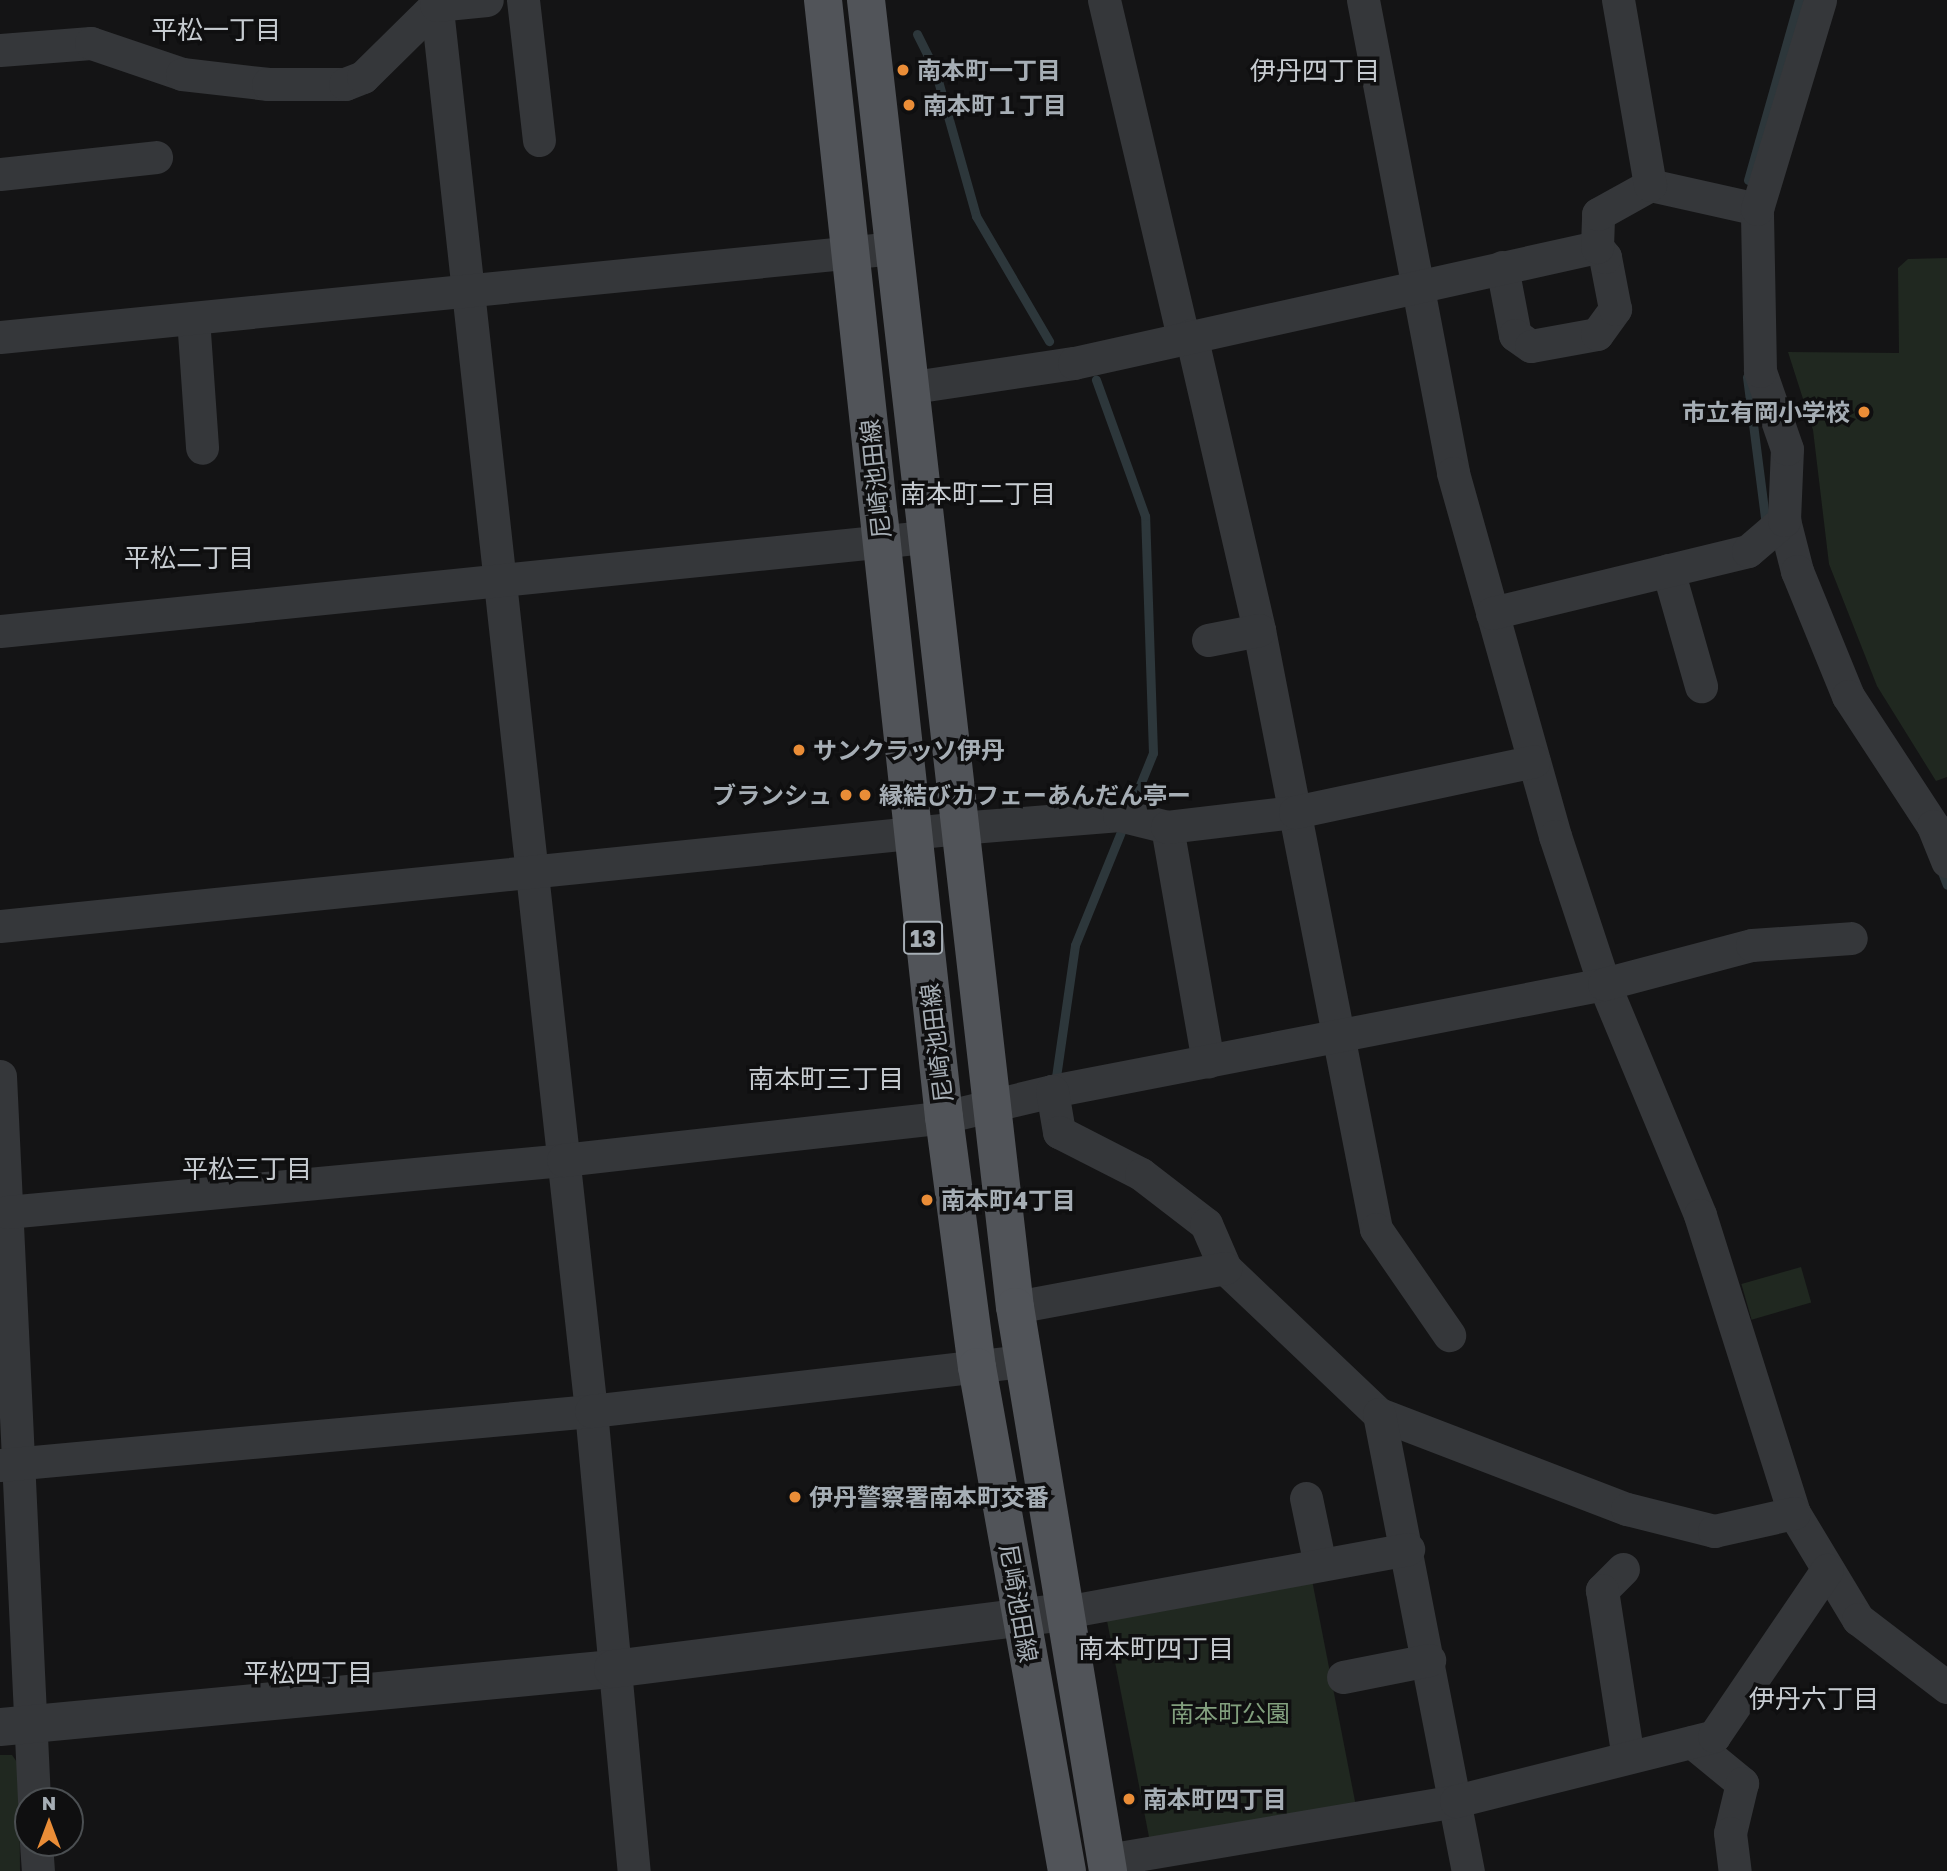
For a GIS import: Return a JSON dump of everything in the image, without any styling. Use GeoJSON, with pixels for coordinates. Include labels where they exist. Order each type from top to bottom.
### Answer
{"type":"FeatureCollection","features":[{"type":"Feature","properties":{"kind":"main road","name":"尼崎池田線"},"geometry":{"type":"LineString","coordinates":[[823,0],[852,253],[910,833],[944,1117],[977,1367],[1067,1871]]}},
{"type":"Feature","properties":{"kind":"main road","name":"尼崎池田線"},"geometry":{"type":"LineString","coordinates":[[866,0],[913,387],[925,537],[1014,1307],[1108,1865]]}},
{"type":"Feature","properties":{"kind":"street"},"geometry":{"type":"LineString","coordinates":[[0,50],[91,43],[182,74],[268,84],[345,84],[363,76],[436,3],[486,0]]}},
{"type":"Feature","properties":{"kind":"street"},"geometry":{"type":"LineString","coordinates":[[523,0],[539,140]]}},
{"type":"Feature","properties":{"kind":"street"},"geometry":{"type":"LineString","coordinates":[[1104,0],[1259,630],[1296,812],[1337,1039],[1377,1229],[1449,1335]]}},
{"type":"Feature","properties":{"kind":"street"},"geometry":{"type":"LineString","coordinates":[[1363,0],[1453,473],[1534,761],[1604,984],[1696,1203],[1794,1513],[1858,1619],[1947,1687]]}},
{"type":"Feature","properties":{"kind":"street"},"geometry":{"type":"LineString","coordinates":[[1618,0],[1650,185]]}},
{"type":"Feature","properties":{"kind":"street"},"geometry":{"type":"LineString","coordinates":[[1820,0],[1757,209],[1760,371],[1787,449],[1774,530],[1797,571],[1848,696],[1933,826],[1947,861]]}},
{"type":"Feature","properties":{"kind":"street"},"geometry":{"type":"LineString","coordinates":[[436,3],[502,581],[529,872],[591,1411],[613,1669],[634,1871]]}},
{"type":"Feature","properties":{"kind":"street"},"geometry":{"type":"LineString","coordinates":[[0,174],[156,158]]}},
{"type":"Feature","properties":{"kind":"street"},"geometry":{"type":"LineString","coordinates":[[1502,267],[1515,335],[1531,346],[1597,334],[1615,309],[1605,257],[1597,247],[1598,214],[1650,185],[1683,187],[1757,209]]}},
{"type":"Feature","properties":{"kind":"street"},"geometry":{"type":"LineString","coordinates":[[913,387],[1074,363],[1187,335],[1419,290],[1447,275],[1502,267],[1597,247]]}},
{"type":"Feature","properties":{"kind":"street"},"geometry":{"type":"LineString","coordinates":[[0,337],[895,248]]}},
{"type":"Feature","properties":{"kind":"street"},"geometry":{"type":"LineString","coordinates":[[193,318],[202,448]]}},
{"type":"Feature","properties":{"kind":"street"},"geometry":{"type":"LineString","coordinates":[[1492,613],[1668,570],[1774,530]]}},
{"type":"Feature","properties":{"kind":"street"},"geometry":{"type":"LineString","coordinates":[[0,631],[925,537]]}},
{"type":"Feature","properties":{"kind":"street"},"geometry":{"type":"LineString","coordinates":[[1668,570],[1701,686]]}},
{"type":"Feature","properties":{"kind":"street"},"geometry":{"type":"LineString","coordinates":[[1208,640],[1259,630]]}},
{"type":"Feature","properties":{"kind":"street"},"geometry":{"type":"LineString","coordinates":[[0,926],[959,828],[1119,816],[1167,827],[1296,812],[1534,761]]}},
{"type":"Feature","properties":{"kind":"street"},"geometry":{"type":"LineString","coordinates":[[1167,827],[1208,1061]]}},
{"type":"Feature","properties":{"kind":"street"},"geometry":{"type":"LineString","coordinates":[[4,1199],[563,1160],[944,1117],[990,1101],[1337,1039],[1604,984],[1752,945],[1851,937]]}},
{"type":"Feature","properties":{"kind":"street"},"geometry":{"type":"LineString","coordinates":[[0,1076],[15,1727],[30,1787]]}},
{"type":"Feature","properties":{"kind":"street"},"geometry":{"type":"LineString","coordinates":[[1052,1091],[1059,1132],[1141,1174],[1206,1224],[1225,1268],[1379,1414],[1627,1509],[1714,1531],[1794,1513]]}},
{"type":"Feature","properties":{"kind":"street"},"geometry":{"type":"LineString","coordinates":[[1014,1307],[1225,1268]]}},
{"type":"Feature","properties":{"kind":"street"},"geometry":{"type":"LineString","coordinates":[[9,1465],[591,1411],[1023,1362]]}},
{"type":"Feature","properties":{"kind":"street"},"geometry":{"type":"LineString","coordinates":[[1379,1414],[1408,1549],[1468,1871]]}},
{"type":"Feature","properties":{"kind":"street"},"geometry":{"type":"LineString","coordinates":[[1306,1498],[1320,1565]]}},
{"type":"Feature","properties":{"kind":"street"},"geometry":{"type":"LineString","coordinates":[[15,1727],[613,1669],[1022,1619],[1408,1549]]}},
{"type":"Feature","properties":{"kind":"street"},"geometry":{"type":"LineString","coordinates":[[1623,1569],[1602,1590],[1628,1757]]}},
{"type":"Feature","properties":{"kind":"street"},"geometry":{"type":"LineString","coordinates":[[1108,1865],[1456,1801],[1714,1736],[1827,1570]]}},
{"type":"Feature","properties":{"kind":"street"},"geometry":{"type":"LineString","coordinates":[[1343,1677],[1429,1660]]}},
{"type":"Feature","properties":{"kind":"street"},"geometry":{"type":"LineString","coordinates":[[1692,1742],[1742,1783],[1730,1833],[1735,1871]]}},
{"type":"Feature","properties":{"kind":"green space"},"geometry":{"type":"Polygon","coordinates":[[[1947,258],[1947,777],[1936,781],[1877,686],[1829,564],[1813,430],[1788,352],[1899,353],[1898,268],[1908,259],[1947,258]]]}},
{"type":"Feature","properties":{"kind":"green space"},"geometry":{"type":"Polygon","coordinates":[[[1801,1267],[1811,1303],[1752,1320],[1741,1284],[1801,1267]]]}},
{"type":"Feature","properties":{"kind":"green space","name":"南本町公園"},"geometry":{"type":"Polygon","coordinates":[[[1312,1580],[1356,1807],[1151,1847],[1107,1620],[1312,1580]]]}},
{"type":"Feature","properties":{"kind":"green space"},"geometry":{"type":"Polygon","coordinates":[[[0,1755],[12,1755],[19,1765],[19,1787],[14,1787],[14,1857],[20,1857],[20,1871],[0,1871],[0,1755]]]}},
{"type":"Feature","properties":{"kind":"waterway"},"geometry":{"type":"LineString","coordinates":[[1748,180],[1799,0]]}},
{"type":"Feature","properties":{"kind":"waterway"},"geometry":{"type":"LineString","coordinates":[[917,34],[935,70],[976,216],[1049,341]]}},
{"type":"Feature","properties":{"kind":"waterway"},"geometry":{"type":"LineString","coordinates":[[1747,377],[1766,526]]}},
{"type":"Feature","properties":{"kind":"waterway"},"geometry":{"type":"LineString","coordinates":[[1056,1077],[1075,945],[1153,753],[1145,516],[1096,380]]}},
{"type":"Feature","properties":{"kind":"waterway"},"geometry":{"type":"LineString","coordinates":[[1940,867],[1947,885]]}},
{"type":"Feature","properties":{"kind":"place","name":"南本町一丁目"},"geometry":{"type":"Point","coordinates":[903,70]}},
{"type":"Feature","properties":{"kind":"place","name":"南本町１丁目"},"geometry":{"type":"Point","coordinates":[909,105]}},
{"type":"Feature","properties":{"kind":"place","name":"市立有岡小学校"},"geometry":{"type":"Point","coordinates":[1864,412]}},
{"type":"Feature","properties":{"kind":"place","name":"サンクラッソ伊丹"},"geometry":{"type":"Point","coordinates":[799,750]}},
{"type":"Feature","properties":{"kind":"place","name":"ブランシュ"},"geometry":{"type":"Point","coordinates":[846,795]}},
{"type":"Feature","properties":{"kind":"place","name":"縁結びカフェーあんだん亭ー"},"geometry":{"type":"Point","coordinates":[865,795]}},
{"type":"Feature","properties":{"kind":"place","name":"南本町4丁目"},"geometry":{"type":"Point","coordinates":[927,1200]}},
{"type":"Feature","properties":{"kind":"place","name":"伊丹警察署南本町交番"},"geometry":{"type":"Point","coordinates":[795,1497]}},
{"type":"Feature","properties":{"kind":"place","name":"南本町四丁目"},"geometry":{"type":"Point","coordinates":[1129,1799]}},
{"type":"Feature","properties":{"kind":"district","name":"平松一丁目"},"geometry":{"type":"Point","coordinates":[216,30]}},
{"type":"Feature","properties":{"kind":"district","name":"伊丹四丁目"},"geometry":{"type":"Point","coordinates":[1315,71]}},
{"type":"Feature","properties":{"kind":"district","name":"南本町二丁目"},"geometry":{"type":"Point","coordinates":[978,494]}},
{"type":"Feature","properties":{"kind":"district","name":"平松二丁目"},"geometry":{"type":"Point","coordinates":[189,558]}},
{"type":"Feature","properties":{"kind":"district","name":"南本町三丁目"},"geometry":{"type":"Point","coordinates":[826,1079]}},
{"type":"Feature","properties":{"kind":"district","name":"平松三丁目"},"geometry":{"type":"Point","coordinates":[247,1169]}},
{"type":"Feature","properties":{"kind":"district","name":"南本町四丁目"},"geometry":{"type":"Point","coordinates":[1156,1649]}},
{"type":"Feature","properties":{"kind":"district","name":"平松四丁目"},"geometry":{"type":"Point","coordinates":[308,1673]}},
{"type":"Feature","properties":{"kind":"district","name":"伊丹六丁目"},"geometry":{"type":"Point","coordinates":[1814,1699]}}]}
